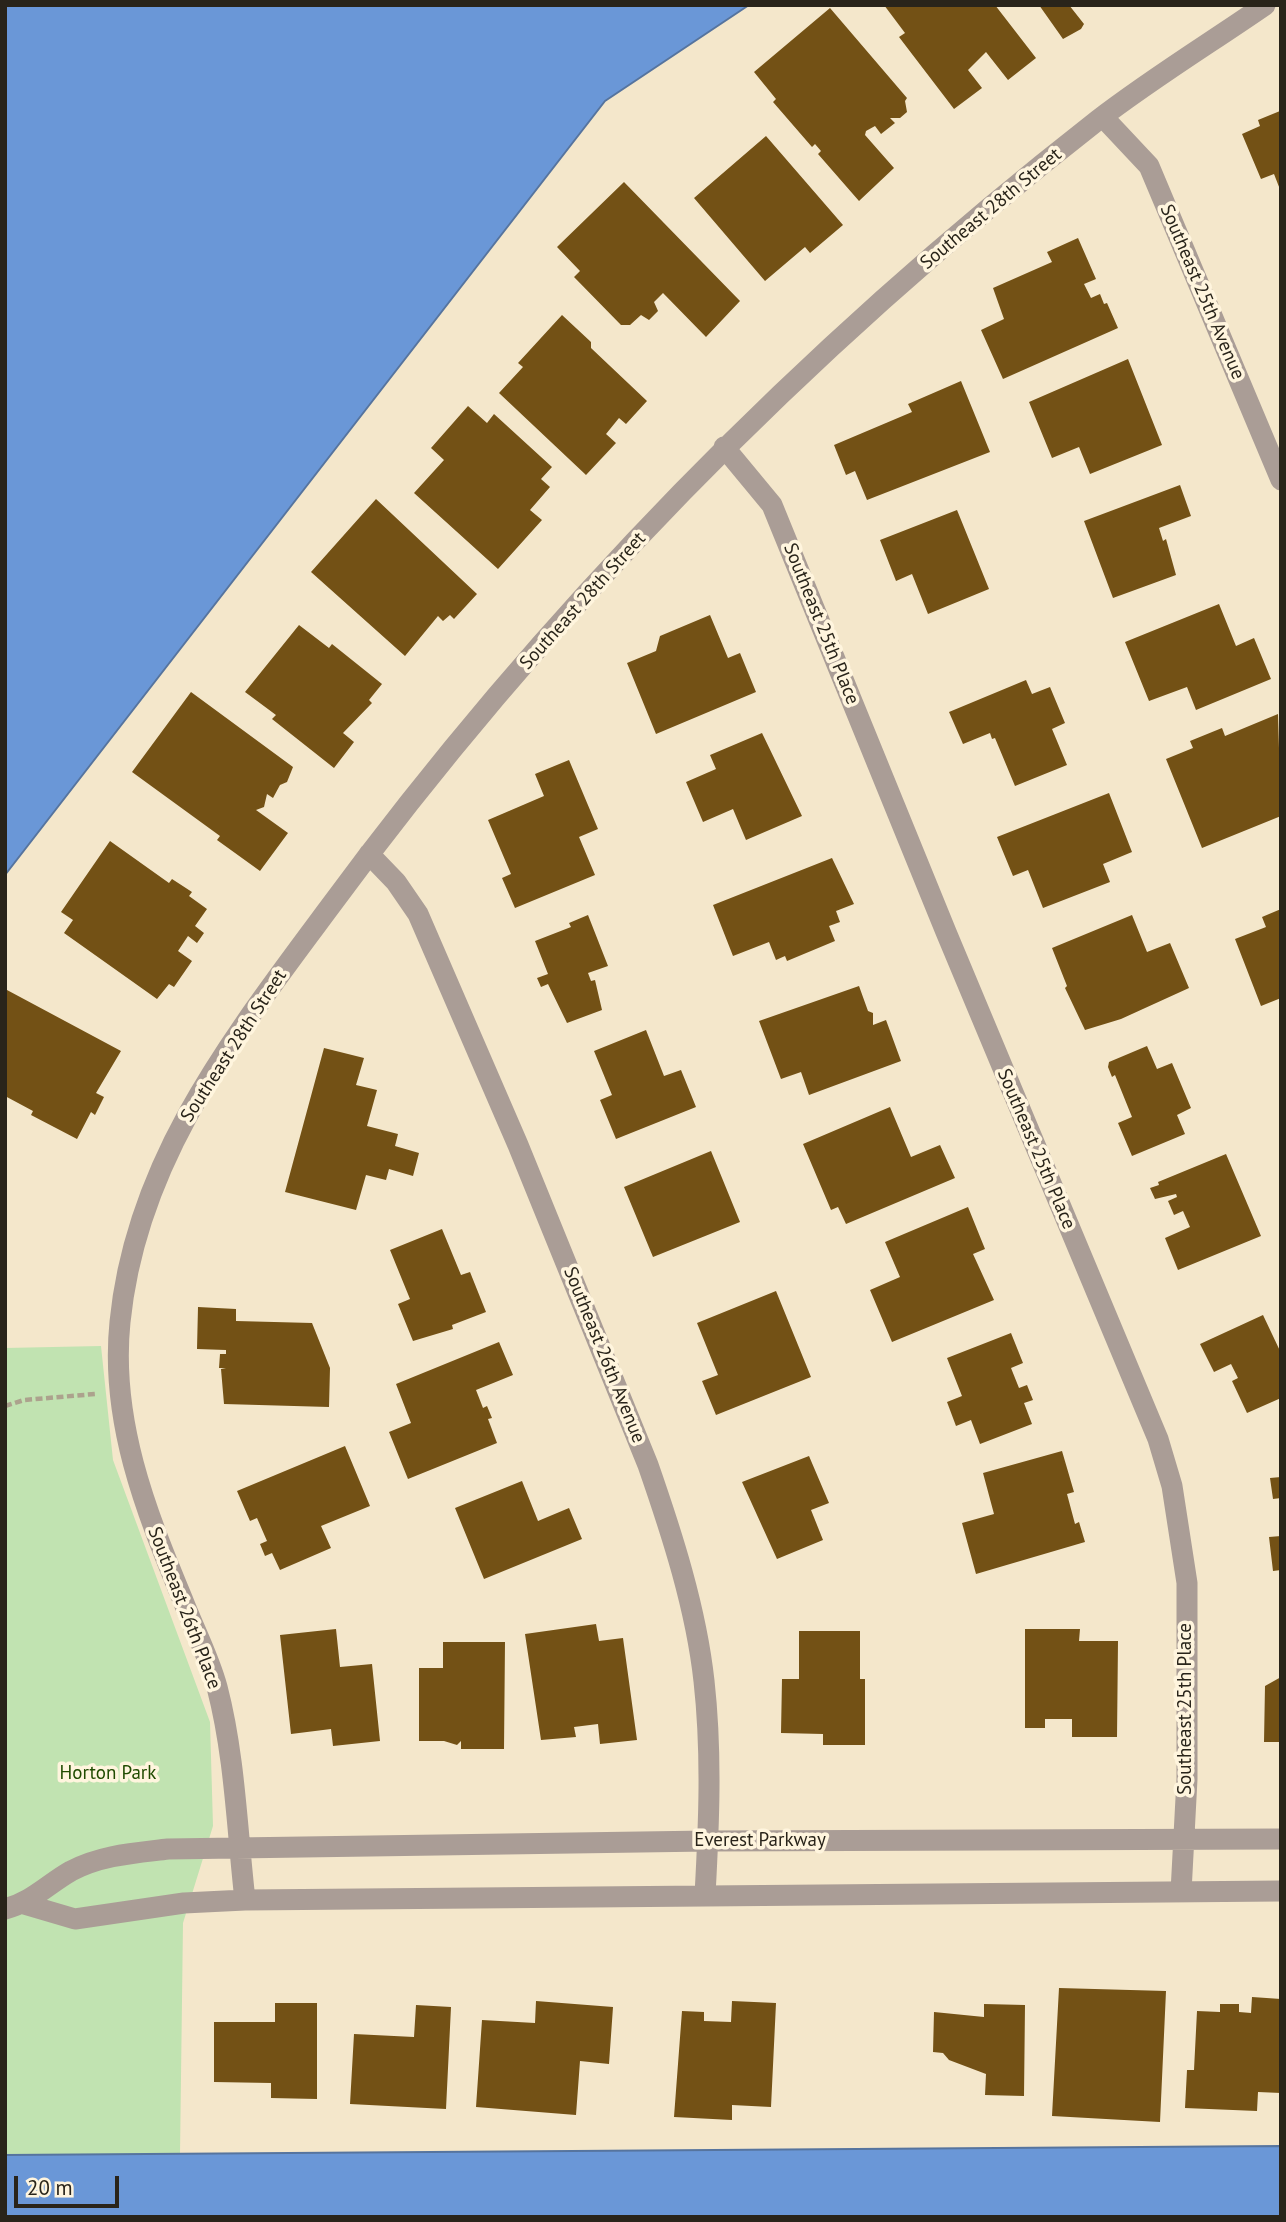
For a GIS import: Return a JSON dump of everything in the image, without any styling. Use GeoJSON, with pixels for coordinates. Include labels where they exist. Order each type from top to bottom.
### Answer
{"type":"FeatureCollection","features":[{"type":"Feature","properties":{"kind":"street","name":"Southeast 28th Street"},"geometry":{"type":"LineString","coordinates":[[118,1361],[123,1296],[133,1245],[158,1170],[200,1092],[247,1019],[369,854],[555,629],[724,447],[939,250],[1103,117],[1265,5]]}},
{"type":"Feature","properties":{"kind":"street","name":"Southeast 25th Avenue"},"geometry":{"type":"LineString","coordinates":[[1103,117],[1149,166],[1281,480]]}},
{"type":"Feature","properties":{"kind":"street","name":"Southeast 25th Place"},"geometry":{"type":"LineString","coordinates":[[724,447],[772,505],[946,932],[1158,1439],[1174,1498],[1187,1583],[1187,1779],[1181,1892]]}},
{"type":"Feature","properties":{"kind":"street","name":"Southeast 26th Avenue"},"geometry":{"type":"LineString","coordinates":[[369,854],[396,882],[418,914],[518,1145],[648,1465],[681,1571],[704,1680],[711,1788],[705,1895]]}},
{"type":"Feature","properties":{"kind":"street","name":"Southeast 26th Place"},"geometry":{"type":"LineString","coordinates":[[118,1361],[120,1393],[138,1484],[215,1680],[225,1721],[245,1900]]}},
{"type":"Feature","properties":{"kind":"street","name":"Everest Parkway"},"geometry":{"type":"LineString","coordinates":[[15,1907],[72,1871],[113,1855],[239,1846],[1281,1839]]}},
{"type":"Feature","properties":{"kind":"street"},"geometry":{"type":"LineString","coordinates":[[15,1907],[75,1919],[184,1903],[245,1900],[1281,1891]]}},
{"type":"Feature","properties":{"kind":"path"},"geometry":{"type":"LineString","coordinates":[[5,1406],[23,1400],[120,1393]]}},
{"type":"Feature","properties":{"kind":"green space","name":"Horton Park"},"geometry":{"type":"Polygon","coordinates":[[[101,1346],[113,1460],[210,1722],[213,1826],[183,1923],[180,2154],[5,2155],[5,1348],[101,1346]]]}},
{"type":"Feature","properties":{"kind":"water"},"geometry":{"type":"Polygon","coordinates":[[[5,5],[749,5],[605,101],[5,875],[5,5]]]}},
{"type":"Feature","properties":{"kind":"water"},"geometry":{"type":"Polygon","coordinates":[[[1281,2146],[1281,2217],[5,2217],[5,2155],[1281,2146]]]}},
{"type":"Feature","properties":{"kind":"building"},"geometry":{"type":"Polygon","coordinates":[[[884,5],[995,5],[1036,58],[1008,80],[986,52],[968,70],[982,88],[954,109],[899,37],[905,33],[884,5]]]}},
{"type":"Feature","properties":{"kind":"building"},"geometry":{"type":"Polygon","coordinates":[[[1039,5],[1069,5],[1084,24],[1081,29],[1063,39],[1039,5]]]}},
{"type":"Feature","properties":{"kind":"building"},"geometry":{"type":"Polygon","coordinates":[[[830,8],[907,98],[907,112],[900,118],[890,118],[895,123],[881,134],[875,126],[866,131],[865,135],[894,168],[859,201],[818,154],[821,151],[815,144],[812,147],[773,102],[776,99],[754,72],[830,8]]]}},
{"type":"Feature","properties":{"kind":"building"},"geometry":{"type":"Polygon","coordinates":[[[1280,111],[1281,192],[1274,174],[1261,179],[1242,134],[1260,126],[1258,120],[1280,111]]]}},
{"type":"Feature","properties":{"kind":"building"},"geometry":{"type":"Polygon","coordinates":[[[766,136],[843,225],[810,253],[805,247],[765,281],[694,198],[766,136]]]}},
{"type":"Feature","properties":{"kind":"building"},"geometry":{"type":"Polygon","coordinates":[[[624,182],[740,301],[706,337],[663,293],[654,302],[658,311],[649,320],[641,315],[630,325],[621,325],[574,277],[580,271],[557,247],[624,182]]]}},
{"type":"Feature","properties":{"kind":"building"},"geometry":{"type":"Polygon","coordinates":[[[1078,238],[1096,279],[1084,284],[1091,298],[1100,294],[1104,304],[1107,303],[1118,328],[1003,379],[981,330],[1004,319],[993,288],[1052,262],[1047,252],[1078,238]]]}},
{"type":"Feature","properties":{"kind":"building"},"geometry":{"type":"Polygon","coordinates":[[[562,315],[591,342],[591,348],[647,401],[626,424],[619,418],[606,434],[616,443],[586,475],[499,393],[523,367],[518,363],[562,315]]]}},
{"type":"Feature","properties":{"kind":"building"},"geometry":{"type":"Polygon","coordinates":[[[1128,359],[1162,445],[1090,474],[1079,447],[1052,458],[1029,402],[1128,359]]]}},
{"type":"Feature","properties":{"kind":"building"},"geometry":{"type":"Polygon","coordinates":[[[961,381],[990,452],[867,500],[855,471],[846,475],[834,445],[912,412],[908,404],[961,381]]]}},
{"type":"Feature","properties":{"kind":"building"},"geometry":{"type":"Polygon","coordinates":[[[468,406],[487,423],[494,414],[552,467],[541,479],[550,487],[530,510],[542,520],[498,569],[414,493],[444,460],[431,448],[468,406]]]}},
{"type":"Feature","properties":{"kind":"building"},"geometry":{"type":"Polygon","coordinates":[[[1180,485],[1191,516],[1159,528],[1163,541],[1166,539],[1176,575],[1113,598],[1084,521],[1180,485]]]}},
{"type":"Feature","properties":{"kind":"building"},"geometry":{"type":"Polygon","coordinates":[[[376,499],[477,594],[454,619],[450,615],[443,621],[438,616],[405,656],[311,572],[376,499]]]}},
{"type":"Feature","properties":{"kind":"building"},"geometry":{"type":"Polygon","coordinates":[[[957,510],[989,589],[928,614],[912,574],[896,581],[880,540],[957,510]]]}},
{"type":"Feature","properties":{"kind":"building"},"geometry":{"type":"Polygon","coordinates":[[[1219,604],[1236,646],[1254,638],[1271,679],[1196,710],[1187,687],[1149,701],[1125,642],[1219,604]]]}},
{"type":"Feature","properties":{"kind":"building"},"geometry":{"type":"Polygon","coordinates":[[[710,615],[728,658],[740,653],[756,692],[656,734],[627,663],[656,651],[660,636],[710,615]]]}},
{"type":"Feature","properties":{"kind":"building"},"geometry":{"type":"Polygon","coordinates":[[[299,625],[329,648],[332,644],[382,684],[369,700],[372,703],[343,733],[354,742],[334,768],[272,719],[276,715],[245,692],[299,625]]]}},
{"type":"Feature","properties":{"kind":"building"},"geometry":{"type":"Polygon","coordinates":[[[1026,680],[1032,694],[1050,687],[1065,723],[1052,729],[1067,765],[1015,786],[995,738],[992,739],[990,733],[963,744],[949,712],[1026,680]]]}},
{"type":"Feature","properties":{"kind":"building"},"geometry":{"type":"Polygon","coordinates":[[[191,692],[293,767],[287,782],[280,785],[273,798],[267,794],[264,807],[256,810],[288,833],[260,871],[217,840],[220,836],[132,772],[191,692]]]}},
{"type":"Feature","properties":{"kind":"building"},"geometry":{"type":"Polygon","coordinates":[[[1278,714],[1281,816],[1202,848],[1166,759],[1193,748],[1190,741],[1222,728],[1225,736],[1278,714]]]}},
{"type":"Feature","properties":{"kind":"building"},"geometry":{"type":"Polygon","coordinates":[[[762,733],[802,816],[746,840],[733,809],[703,822],[686,782],[716,769],[710,755],[762,733]]]}},
{"type":"Feature","properties":{"kind":"building"},"geometry":{"type":"Polygon","coordinates":[[[569,760],[598,829],[579,837],[595,875],[515,908],[502,878],[511,874],[488,820],[544,796],[535,774],[569,760]]]}},
{"type":"Feature","properties":{"kind":"building"},"geometry":{"type":"Polygon","coordinates":[[[1109,793],[1132,852],[1103,864],[1110,882],[1043,908],[1028,870],[1013,876],[997,837],[1109,793]]]}},
{"type":"Feature","properties":{"kind":"building"},"geometry":{"type":"Polygon","coordinates":[[[110,841],[169,883],[172,879],[192,892],[189,896],[207,909],[195,926],[204,933],[197,943],[188,936],[178,951],[192,961],[174,987],[169,984],[157,999],[64,933],[73,920],[61,912],[110,841]]]}},
{"type":"Feature","properties":{"kind":"building"},"geometry":{"type":"Polygon","coordinates":[[[832,858],[854,904],[836,911],[840,922],[829,926],[835,941],[787,961],[785,956],[776,960],[769,942],[733,956],[713,905],[832,858]]]}},
{"type":"Feature","properties":{"kind":"building"},"geometry":{"type":"Polygon","coordinates":[[[1281,909],[1281,998],[1261,1006],[1235,939],[1266,927],[1262,917],[1281,909]]]}},
{"type":"Feature","properties":{"kind":"building"},"geometry":{"type":"Polygon","coordinates":[[[588,915],[608,966],[588,973],[591,981],[595,980],[602,1010],[567,1023],[548,984],[541,987],[537,978],[548,974],[535,941],[571,927],[569,923],[588,915]]]}},
{"type":"Feature","properties":{"kind":"building"},"geometry":{"type":"Polygon","coordinates":[[[1132,915],[1147,952],[1170,943],[1189,988],[1121,1019],[1085,1030],[1065,988],[1067,986],[1052,948],[1132,915]]]}},
{"type":"Feature","properties":{"kind":"building"},"geometry":{"type":"Polygon","coordinates":[[[859,986],[868,1011],[873,1013],[873,1025],[886,1020],[901,1061],[809,1095],[801,1072],[781,1079],[759,1021],[859,986]]]}},
{"type":"Feature","properties":{"kind":"building"},"geometry":{"type":"Polygon","coordinates":[[[7,990],[121,1051],[96,1093],[104,1097],[95,1115],[91,1112],[77,1139],[31,1115],[33,1111],[5,1096],[7,990]]]}},
{"type":"Feature","properties":{"kind":"building"},"geometry":{"type":"Polygon","coordinates":[[[646,1030],[664,1076],[681,1070],[696,1107],[616,1139],[600,1100],[612,1095],[594,1051],[646,1030]]]}},
{"type":"Feature","properties":{"kind":"building"},"geometry":{"type":"Polygon","coordinates":[[[1147,1046],[1157,1069],[1172,1063],[1191,1108],[1177,1115],[1185,1134],[1132,1156],[1118,1123],[1132,1117],[1115,1075],[1112,1077],[1108,1067],[1109,1062],[1147,1046]]]}},
{"type":"Feature","properties":{"kind":"building"},"geometry":{"type":"Polygon","coordinates":[[[324,1048],[364,1058],[356,1085],[377,1090],[367,1126],[398,1134],[395,1146],[419,1153],[413,1176],[389,1169],[386,1180],[366,1175],[356,1210],[285,1192],[324,1048]]]}},
{"type":"Feature","properties":{"kind":"building"},"geometry":{"type":"Polygon","coordinates":[[[890,1107],[911,1157],[940,1145],[955,1178],[846,1224],[838,1207],[831,1210],[803,1144],[890,1107]]]}},
{"type":"Feature","properties":{"kind":"building"},"geometry":{"type":"Polygon","coordinates":[[[711,1151],[740,1222],[653,1257],[624,1187],[711,1151]]]}},
{"type":"Feature","properties":{"kind":"building"},"geometry":{"type":"Polygon","coordinates":[[[1226,1154],[1261,1236],[1178,1270],[1165,1238],[1190,1227],[1183,1211],[1174,1215],[1168,1201],[1177,1197],[1176,1194],[1155,1199],[1150,1188],[1159,1185],[1158,1182],[1226,1154]]]}},
{"type":"Feature","properties":{"kind":"building"},"geometry":{"type":"Polygon","coordinates":[[[968,1207],[985,1249],[973,1254],[994,1300],[892,1342],[870,1290],[900,1277],[885,1242],[968,1207]]]}},
{"type":"Feature","properties":{"kind":"building"},"geometry":{"type":"Polygon","coordinates":[[[442,1229],[461,1275],[470,1272],[486,1312],[452,1325],[453,1329],[413,1341],[398,1304],[410,1299],[390,1250],[442,1229]]]}},
{"type":"Feature","properties":{"kind":"building"},"geometry":{"type":"Polygon","coordinates":[[[776,1291],[811,1377],[716,1415],[702,1381],[718,1375],[697,1323],[776,1291]]]}},
{"type":"Feature","properties":{"kind":"building"},"geometry":{"type":"Polygon","coordinates":[[[198,1307],[236,1309],[236,1321],[312,1323],[330,1368],[329,1407],[224,1404],[221,1369],[226,1368],[219,1368],[220,1354],[226,1354],[226,1350],[197,1349],[198,1307]]]}},
{"type":"Feature","properties":{"kind":"building"},"geometry":{"type":"Polygon","coordinates":[[[1263,1315],[1281,1353],[1281,1398],[1247,1413],[1232,1381],[1238,1378],[1231,1364],[1214,1372],[1200,1344],[1263,1315]]]}},
{"type":"Feature","properties":{"kind":"building"},"geometry":{"type":"Polygon","coordinates":[[[1011,1333],[1023,1363],[1011,1368],[1019,1388],[1027,1385],[1033,1400],[1024,1403],[1032,1424],[980,1444],[971,1420],[956,1426],[947,1402],[962,1396],[947,1358],[1011,1333]]]}},
{"type":"Feature","properties":{"kind":"building"},"geometry":{"type":"Polygon","coordinates":[[[499,1342],[513,1375],[476,1390],[483,1408],[487,1406],[492,1418],[488,1419],[497,1443],[408,1479],[389,1432],[411,1423],[396,1384],[499,1342]]]}},
{"type":"Feature","properties":{"kind":"building"},"geometry":{"type":"Polygon","coordinates":[[[345,1446],[370,1506],[321,1526],[331,1548],[280,1570],[272,1553],[265,1556],[260,1544],[267,1541],[257,1518],[250,1521],[237,1491],[345,1446]]]}},
{"type":"Feature","properties":{"kind":"building"},"geometry":{"type":"Polygon","coordinates":[[[1062,1451],[1074,1492],[1067,1494],[1075,1524],[1079,1522],[1085,1542],[976,1574],[962,1523],[994,1514],[983,1473],[1062,1451]]]}},
{"type":"Feature","properties":{"kind":"building"},"geometry":{"type":"Polygon","coordinates":[[[809,1456],[829,1503],[811,1510],[823,1540],[777,1559],[742,1482],[809,1456]]]}},
{"type":"Feature","properties":{"kind":"building"},"geometry":{"type":"Polygon","coordinates":[[[1281,1477],[1281,1498],[1273,1499],[1270,1478],[1281,1477]]]}},
{"type":"Feature","properties":{"kind":"building"},"geometry":{"type":"Polygon","coordinates":[[[522,1481],[538,1521],[569,1508],[582,1539],[484,1579],[455,1508],[522,1481]]]}},
{"type":"Feature","properties":{"kind":"building"},"geometry":{"type":"Polygon","coordinates":[[[1281,1536],[1281,1570],[1273,1571],[1269,1537],[1281,1536]]]}},
{"type":"Feature","properties":{"kind":"building"},"geometry":{"type":"Polygon","coordinates":[[[596,1624],[599,1641],[623,1638],[637,1740],[600,1744],[598,1724],[574,1727],[576,1737],[541,1740],[525,1634],[596,1624]]]}},
{"type":"Feature","properties":{"kind":"building"},"geometry":{"type":"Polygon","coordinates":[[[336,1629],[340,1667],[372,1664],[380,1741],[333,1746],[331,1729],[291,1734],[280,1635],[336,1629]]]}},
{"type":"Feature","properties":{"kind":"building"},"geometry":{"type":"Polygon","coordinates":[[[1025,1629],[1080,1629],[1079,1641],[1118,1641],[1117,1737],[1072,1737],[1072,1719],[1045,1719],[1045,1728],[1025,1728],[1025,1629]]]}},
{"type":"Feature","properties":{"kind":"building"},"geometry":{"type":"Polygon","coordinates":[[[799,1631],[860,1631],[860,1679],[865,1679],[865,1745],[823,1745],[823,1734],[781,1733],[782,1679],[799,1679],[799,1631]]]}},
{"type":"Feature","properties":{"kind":"building"},"geometry":{"type":"Polygon","coordinates":[[[443,1642],[505,1642],[504,1749],[461,1749],[461,1741],[457,1745],[444,1741],[419,1741],[419,1668],[443,1668],[443,1642]]]}},
{"type":"Feature","properties":{"kind":"building"},"geometry":{"type":"Polygon","coordinates":[[[1281,1677],[1281,1742],[1264,1742],[1265,1686],[1281,1677]]]}},
{"type":"Feature","properties":{"kind":"building"},"geometry":{"type":"Polygon","coordinates":[[[1059,1988],[1166,1991],[1160,2122],[1052,2116],[1059,1988]]]}},
{"type":"Feature","properties":{"kind":"building"},"geometry":{"type":"Polygon","coordinates":[[[1252,1997],[1281,1999],[1281,2093],[1258,2092],[1257,2111],[1185,2108],[1187,2070],[1194,2070],[1197,2011],[1220,2012],[1220,2004],[1239,2004],[1239,2012],[1251,2013],[1252,1997]]]}},
{"type":"Feature","properties":{"kind":"building"},"geometry":{"type":"Polygon","coordinates":[[[536,2001],[613,2007],[609,2064],[580,2061],[576,2115],[476,2107],[482,2020],[535,2023],[536,2001]]]}},
{"type":"Feature","properties":{"kind":"building"},"geometry":{"type":"Polygon","coordinates":[[[732,2001],[776,2003],[771,2107],[732,2105],[732,2120],[674,2117],[682,2011],[704,2012],[704,2021],[731,2022],[732,2001]]]}},
{"type":"Feature","properties":{"kind":"building"},"geometry":{"type":"Polygon","coordinates":[[[275,2003],[317,2003],[317,2099],[271,2098],[271,2083],[214,2082],[214,2022],[275,2022],[275,2003]]]}},
{"type":"Feature","properties":{"kind":"building"},"geometry":{"type":"Polygon","coordinates":[[[984,2004],[1025,2005],[1024,2096],[985,2095],[986,2074],[949,2060],[943,2053],[933,2052],[934,2012],[984,2017],[984,2004]]]}},
{"type":"Feature","properties":{"kind":"building"},"geometry":{"type":"Polygon","coordinates":[[[416,2005],[451,2007],[446,2109],[350,2104],[354,2034],[414,2037],[416,2005]]]}}]}
